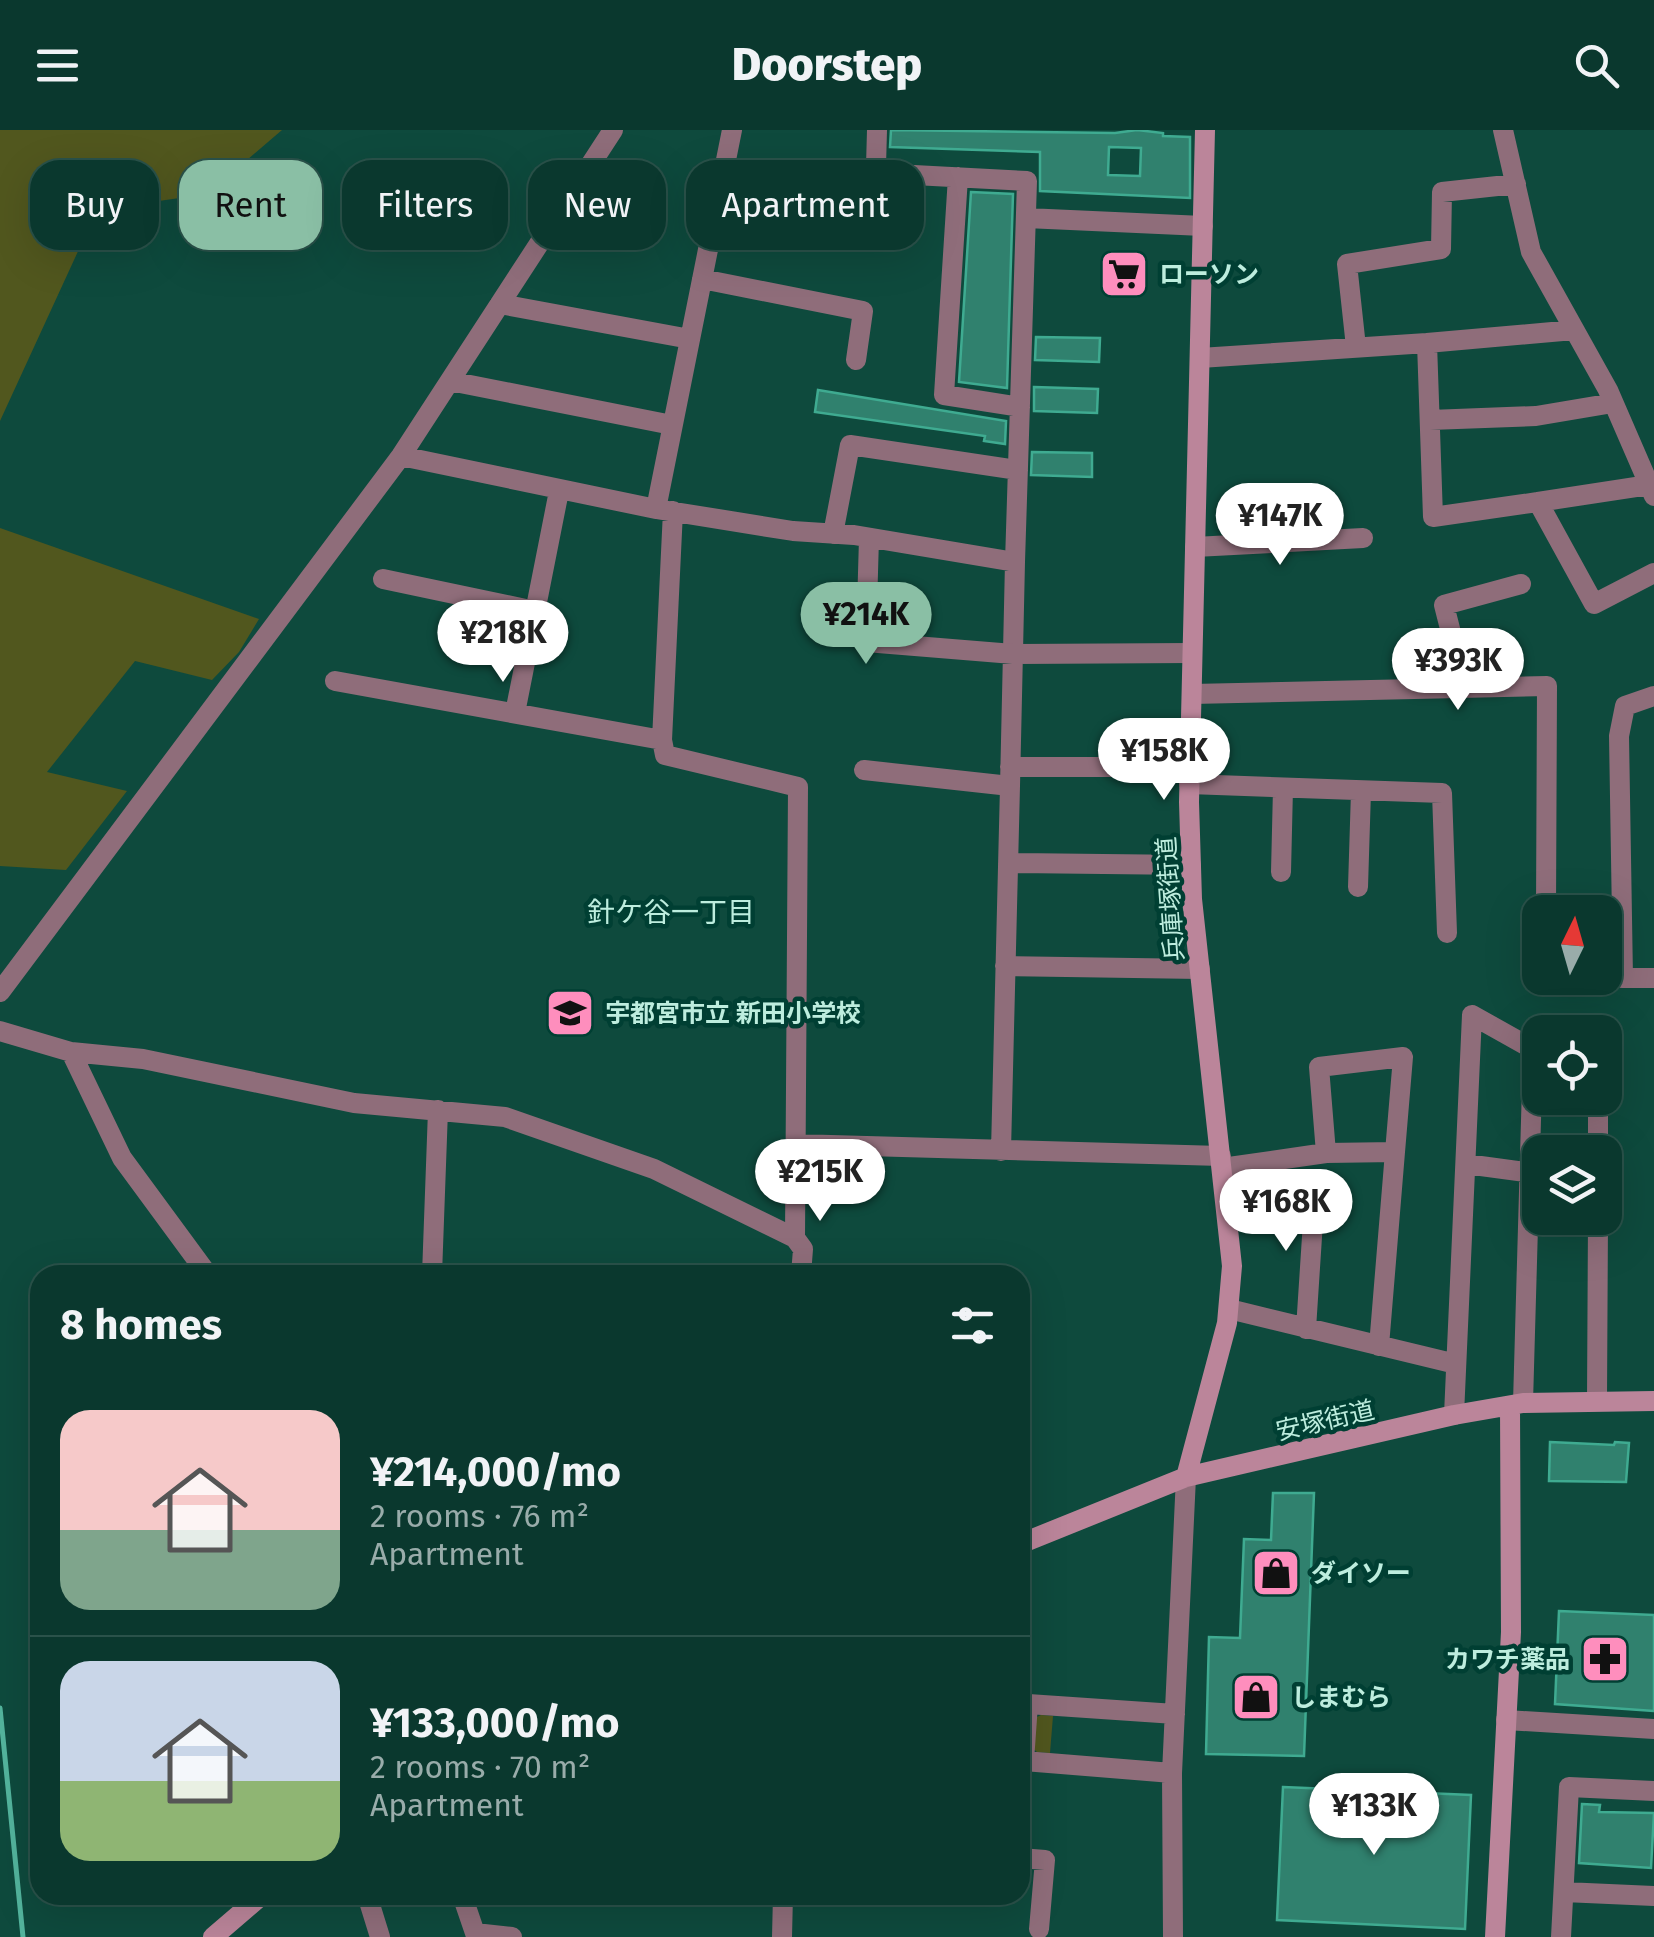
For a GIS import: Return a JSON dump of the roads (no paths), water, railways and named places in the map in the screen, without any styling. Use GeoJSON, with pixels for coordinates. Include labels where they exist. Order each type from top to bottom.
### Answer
{"type":"FeatureCollection","features":[{"type":"Feature","properties":{"kind":"street"},"geometry":{"type":"LineString","coordinates":[[0,992],[401,456],[613,130]]}},
{"type":"Feature","properties":{"kind":"street"},"geometry":{"type":"LineString","coordinates":[[732,130],[672,425],[664,510],[662,740],[665,754],[798,787],[795,1238]]}},
{"type":"Feature","properties":{"kind":"street"},"geometry":{"type":"LineString","coordinates":[[876,160],[877,130]]}},
{"type":"Feature","properties":{"kind":"street","name":"兵庫塚街道"},"geometry":{"type":"LineString","coordinates":[[1186,1478],[1229,1309],[1232,1266],[1191,865],[1192,653],[1206,130]]}},
{"type":"Feature","properties":{"kind":"street"},"geometry":{"type":"LineString","coordinates":[[1427,343],[1433,518],[1652,490],[1613,403],[1532,252],[1503,130]]}},
{"type":"Feature","properties":{"kind":"street"},"geometry":{"type":"LineString","coordinates":[[924,176],[1028,181],[1002,1150]]}},
{"type":"Feature","properties":{"kind":"street"},"geometry":{"type":"LineString","coordinates":[[958,178],[944,395],[1020,407]]}},
{"type":"Feature","properties":{"kind":"street"},"geometry":{"type":"LineString","coordinates":[[1356,347],[1347,264],[1441,249],[1442,192],[1516,184]]}},
{"type":"Feature","properties":{"kind":"street"},"geometry":{"type":"LineString","coordinates":[[1026,218],[1203,226]]}},
{"type":"Feature","properties":{"kind":"street"},"geometry":{"type":"LineString","coordinates":[[702,279],[863,311],[856,360]]}},
{"type":"Feature","properties":{"kind":"street"},"geometry":{"type":"LineString","coordinates":[[500,304],[690,338]]}},
{"type":"Feature","properties":{"kind":"street"},"geometry":{"type":"LineString","coordinates":[[1200,358],[1574,330]]}},
{"type":"Feature","properties":{"kind":"street"},"geometry":{"type":"LineString","coordinates":[[450,381],[672,425]]}},
{"type":"Feature","properties":{"kind":"street"},"geometry":{"type":"LineString","coordinates":[[1430,420],[1536,416],[1613,403]]}},
{"type":"Feature","properties":{"kind":"street"},"geometry":{"type":"LineString","coordinates":[[833,534],[850,445],[1018,470]]}},
{"type":"Feature","properties":{"kind":"street"},"geometry":{"type":"LineString","coordinates":[[401,456],[664,510],[1015,562]]}},
{"type":"Feature","properties":{"kind":"street"},"geometry":{"type":"LineString","coordinates":[[515,712],[559,490]]}},
{"type":"Feature","properties":{"kind":"street"},"geometry":{"type":"LineString","coordinates":[[1538,502],[1594,604],[1654,574]]}},
{"type":"Feature","properties":{"kind":"street"},"geometry":{"type":"LineString","coordinates":[[869,538],[866,642],[1014,654],[1192,653]]}},
{"type":"Feature","properties":{"kind":"street"},"geometry":{"type":"LineString","coordinates":[[1195,547],[1363,538]]}},
{"type":"Feature","properties":{"kind":"street"},"geometry":{"type":"LineString","coordinates":[[383,579],[535,611]]}},
{"type":"Feature","properties":{"kind":"street"},"geometry":{"type":"LineString","coordinates":[[1464,688],[1444,605],[1521,584]]}},
{"type":"Feature","properties":{"kind":"street"},"geometry":{"type":"LineString","coordinates":[[336,680],[662,740]]}},
{"type":"Feature","properties":{"kind":"street"},"geometry":{"type":"LineString","coordinates":[[1192,694],[1547,686],[1546,895]]}},
{"type":"Feature","properties":{"kind":"street"},"geometry":{"type":"LineString","coordinates":[[1616,895],[1620,736],[1625,706],[1654,696]]}},
{"type":"Feature","properties":{"kind":"street"},"geometry":{"type":"LineString","coordinates":[[864,770],[1010,776],[1190,776],[1283,788],[1442,793],[1447,933]]}},
{"type":"Feature","properties":{"kind":"street"},"geometry":{"type":"LineString","coordinates":[[1281,872],[1283,788]]}},
{"type":"Feature","properties":{"kind":"street"},"geometry":{"type":"LineString","coordinates":[[1358,887],[1361,791]]}},
{"type":"Feature","properties":{"kind":"street"},"geometry":{"type":"LineString","coordinates":[[1008,863],[1191,865]]}},
{"type":"Feature","properties":{"kind":"street"},"geometry":{"type":"LineString","coordinates":[[1005,966],[1200,969]]}},
{"type":"Feature","properties":{"kind":"street"},"geometry":{"type":"LineString","coordinates":[[1622,977],[1654,978]]}},
{"type":"Feature","properties":{"kind":"street"},"geometry":{"type":"LineString","coordinates":[[1454,1416],[1472,1015],[1522,1043]]}},
{"type":"Feature","properties":{"kind":"street"},"geometry":{"type":"LineString","coordinates":[[0,1031],[70,1052],[143,1059],[354,1103],[505,1118],[654,1170],[795,1238],[803,1249],[802,1265]]}},
{"type":"Feature","properties":{"kind":"street"},"geometry":{"type":"LineString","coordinates":[[70,1052],[122,1158],[201,1265]]}},
{"type":"Feature","properties":{"kind":"street"},"geometry":{"type":"LineString","coordinates":[[1326,1153],[1319,1066],[1403,1057],[1379,1346]]}},
{"type":"Feature","properties":{"kind":"street"},"geometry":{"type":"LineString","coordinates":[[432,1265],[438,1110]]}},
{"type":"Feature","properties":{"kind":"street"},"geometry":{"type":"LineString","coordinates":[[795,1144],[1222,1162],[1395,1152]]}},
{"type":"Feature","properties":{"kind":"street"},"geometry":{"type":"LineString","coordinates":[[1466,1164],[1522,1172]]}},
{"type":"Feature","properties":{"kind":"street"},"geometry":{"type":"LineString","coordinates":[[1228,1221],[1314,1206],[1306,1329]]}},
{"type":"Feature","properties":{"kind":"street"},"geometry":{"type":"LineString","coordinates":[[1495,1937],[1511,1632],[1516,1404],[1530,1235]]}},
{"type":"Feature","properties":{"kind":"street"},"geometry":{"type":"LineString","coordinates":[[1597,1400],[1598,1235]]}},
{"type":"Feature","properties":{"kind":"street"},"geometry":{"type":"LineString","coordinates":[[1229,1309],[1456,1364]]}},
{"type":"Feature","properties":{"kind":"street","name":"安塚街道"},"geometry":{"type":"LineString","coordinates":[[1030,1540],[1186,1478],[1454,1416],[1516,1404],[1654,1401]]}},
{"type":"Feature","properties":{"kind":"street"},"geometry":{"type":"LineString","coordinates":[[1173,1937],[1172,1772],[1186,1478]]}},
{"type":"Feature","properties":{"kind":"street"},"geometry":{"type":"LineString","coordinates":[[1030,1704],[1175,1714]]}},
{"type":"Feature","properties":{"kind":"street"},"geometry":{"type":"LineString","coordinates":[[1506,1720],[1654,1728]]}},
{"type":"Feature","properties":{"kind":"street"},"geometry":{"type":"LineString","coordinates":[[1030,1761],[1172,1772]]}},
{"type":"Feature","properties":{"kind":"street"},"geometry":{"type":"LineString","coordinates":[[1562,1937],[1568,1787],[1654,1791]]}},
{"type":"Feature","properties":{"kind":"street"},"geometry":{"type":"LineString","coordinates":[[1030,1859],[1045,1860],[1039,1929]]}},
{"type":"Feature","properties":{"kind":"street"},"geometry":{"type":"LineString","coordinates":[[1564,1892],[1654,1896]]}},
{"type":"Feature","properties":{"kind":"street"},"geometry":{"type":"LineString","coordinates":[[213,1937],[250,1905]]}},
{"type":"Feature","properties":{"kind":"street"},"geometry":{"type":"LineString","coordinates":[[371,1905],[380,1937]]}},
{"type":"Feature","properties":{"kind":"street"},"geometry":{"type":"LineString","coordinates":[[465,1905],[475,1933],[512,1937]]}},
{"type":"Feature","properties":{"kind":"street"},"geometry":{"type":"LineString","coordinates":[[782,1937],[783,1905]]}},
{"type":"Feature","properties":{"kind":"waterway"},"geometry":{"type":"LineString","coordinates":[[0,1708],[23,1937]]}},
{"type":"Feature","properties":{"kind":"place","name":"ローソン"},"geometry":{"type":"Point","coordinates":[1124,274]}},
{"type":"Feature","properties":{"kind":"place","name":"宇都宮市立 新田小学校"},"geometry":{"type":"Point","coordinates":[570,1013]}},
{"type":"Feature","properties":{"kind":"place","name":"ダイソー"},"geometry":{"type":"Point","coordinates":[1276,1573]}},
{"type":"Feature","properties":{"kind":"place","name":"カワチ薬品"},"geometry":{"type":"Point","coordinates":[1605,1659]}},
{"type":"Feature","properties":{"kind":"place","name":"しまむら"},"geometry":{"type":"Point","coordinates":[1256,1697]}},
{"type":"Feature","properties":{"kind":"district","name":"針ケ谷一丁目"},"geometry":{"type":"Point","coordinates":[671,912]}}]}
